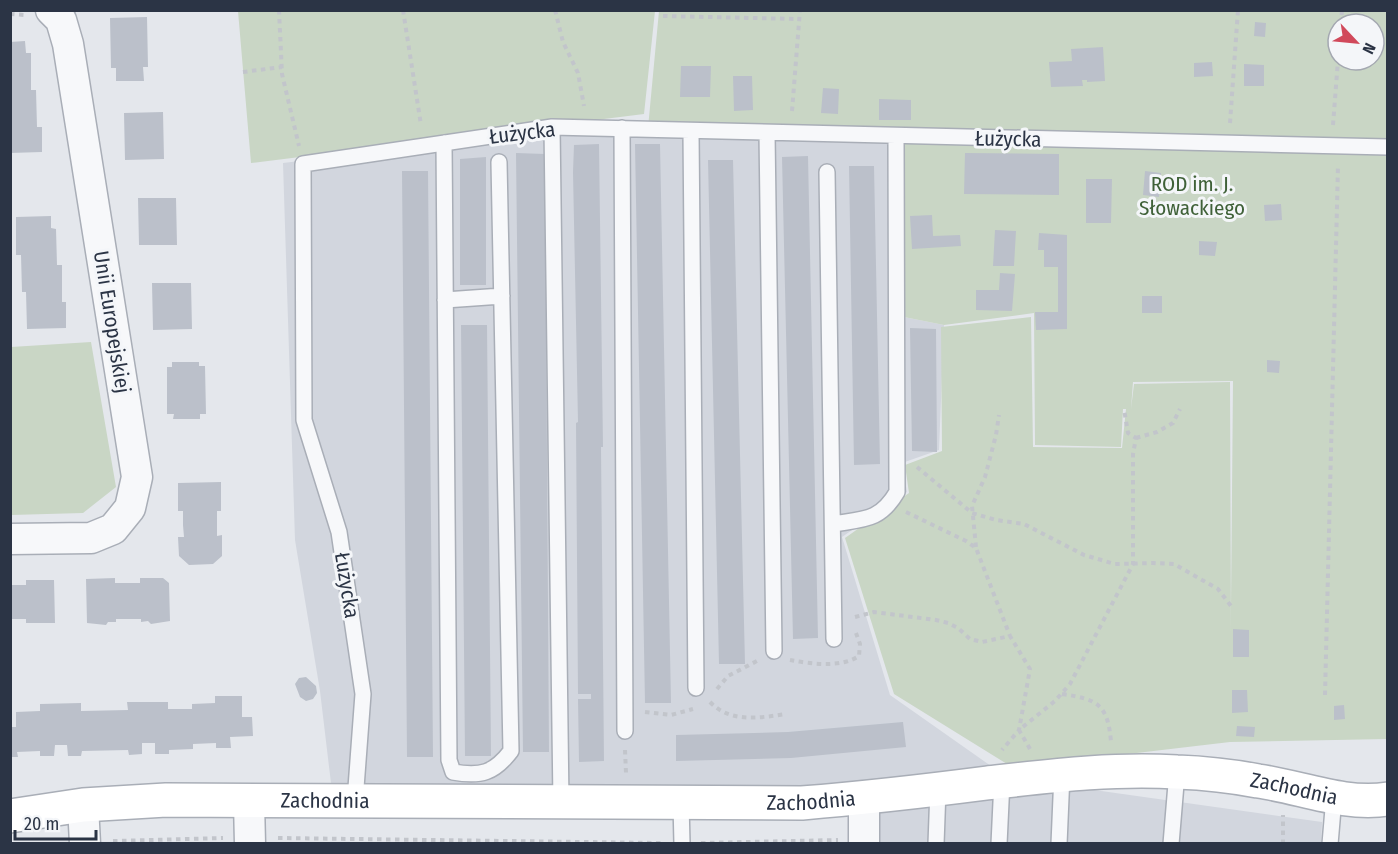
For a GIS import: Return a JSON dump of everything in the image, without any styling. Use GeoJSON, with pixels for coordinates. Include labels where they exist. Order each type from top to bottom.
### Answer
{"type":"FeatureCollection","features":[{"type":"Feature","properties":{"kind":"street","name":"Unii Europejskiej"},"geometry":{"type":"LineString","coordinates":[[10,539],[91,538],[113,529],[130,508],[137,477],[68,44],[61,20],[51,10]]}},
{"type":"Feature","properties":{"kind":"street","name":"Zachodnia"},"geometry":{"type":"LineString","coordinates":[[10,816],[83,805],[166,800],[802,803],[938,789],[1000,768],[1062,774],[1177,772],[1259,781],[1334,797],[1382,803]]}},
{"type":"Feature","properties":{"kind":"street"},"geometry":{"type":"LineString","coordinates":[[856,842],[864,798]]}},
{"type":"Feature","properties":{"kind":"street"},"geometry":{"type":"LineString","coordinates":[[249,802],[250,841]]}},
{"type":"Feature","properties":{"kind":"street"},"geometry":{"type":"LineString","coordinates":[[83,805],[95,843]]}},
{"type":"Feature","properties":{"kind":"lane","name":"Łużycka"},"geometry":{"type":"LineString","coordinates":[[356,801],[363,694],[339,532],[304,420],[303,164],[552,127],[767,134],[1388,147]]}},
{"type":"Feature","properties":{"kind":"lane"},"geometry":{"type":"LineString","coordinates":[[552,127],[561,803]]}},
{"type":"Feature","properties":{"kind":"lane"},"geometry":{"type":"LineString","coordinates":[[622,128],[625,731]]}},
{"type":"Feature","properties":{"kind":"lane"},"geometry":{"type":"LineString","coordinates":[[692,132],[696,688]]}},
{"type":"Feature","properties":{"kind":"lane"},"geometry":{"type":"LineString","coordinates":[[767,134],[774,651]]}},
{"type":"Feature","properties":{"kind":"lane"},"geometry":{"type":"LineString","coordinates":[[833,524],[873,517],[891,502],[897,492],[896,136]]}},
{"type":"Feature","properties":{"kind":"lane"},"geometry":{"type":"LineString","coordinates":[[444,143],[449,760],[453,772],[474,776],[500,765],[511,750],[499,162]]}},
{"type":"Feature","properties":{"kind":"lane"},"geometry":{"type":"LineString","coordinates":[[827,172],[834,639]]}},
{"type":"Feature","properties":{"kind":"lane"},"geometry":{"type":"LineString","coordinates":[[445,300],[502,296]]}},
{"type":"Feature","properties":{"kind":"lane"},"geometry":{"type":"LineString","coordinates":[[999,843],[1000,768]]}},
{"type":"Feature","properties":{"kind":"lane"},"geometry":{"type":"LineString","coordinates":[[1171,843],[1177,772]]}},
{"type":"Feature","properties":{"kind":"lane"},"geometry":{"type":"LineString","coordinates":[[1059,843],[1062,774]]}},
{"type":"Feature","properties":{"kind":"lane"},"geometry":{"type":"LineString","coordinates":[[936,843],[938,789]]}},
{"type":"Feature","properties":{"kind":"lane"},"geometry":{"type":"LineString","coordinates":[[1330,843],[1334,797]]}},
{"type":"Feature","properties":{"kind":"lane"},"geometry":{"type":"LineString","coordinates":[[681,804],[682,843]]}},
{"type":"Feature","properties":{"kind":"path"},"geometry":{"type":"LineString","coordinates":[[279,10],[282,67],[303,164]]}},
{"type":"Feature","properties":{"kind":"path"},"geometry":{"type":"LineString","coordinates":[[403,10],[424,147]]}},
{"type":"Feature","properties":{"kind":"path"},"geometry":{"type":"LineString","coordinates":[[555,10],[563,42],[578,73],[585,110],[581,128]]}},
{"type":"Feature","properties":{"kind":"path"},"geometry":{"type":"LineString","coordinates":[[791,134],[800,10]]}},
{"type":"Feature","properties":{"kind":"path"},"geometry":{"type":"LineString","coordinates":[[1228,144],[1238,10]]}},
{"type":"Feature","properties":{"kind":"path"},"geometry":{"type":"LineString","coordinates":[[663,16],[799,19]]}},
{"type":"Feature","properties":{"kind":"path"},"geometry":{"type":"LineString","coordinates":[[243,72],[282,67]]}},
{"type":"Feature","properties":{"kind":"path"},"geometry":{"type":"LineString","coordinates":[[1325,695],[1338,72]]}},
{"type":"Feature","properties":{"kind":"path"},"geometry":{"type":"LineString","coordinates":[[1125,409],[1128,433],[1136,438],[1157,432],[1173,423],[1180,409]]}},
{"type":"Feature","properties":{"kind":"path"},"geometry":{"type":"LineString","coordinates":[[999,415],[985,477],[972,506],[976,548],[1010,636],[1030,669],[1019,730],[1000,768]]}},
{"type":"Feature","properties":{"kind":"path"},"geometry":{"type":"LineString","coordinates":[[1019,730],[1070,684],[1133,564],[1132,454],[1136,438]]}},
{"type":"Feature","properties":{"kind":"path"},"geometry":{"type":"LineString","coordinates":[[897,458],[922,470],[972,513],[996,520],[1024,524],[1084,555],[1116,564],[1174,564],[1218,589],[1231,606]]}},
{"type":"Feature","properties":{"kind":"path"},"geometry":{"type":"LineString","coordinates":[[891,502],[910,515],[976,548]]}},
{"type":"Feature","properties":{"kind":"path"},"geometry":{"type":"LineString","coordinates":[[849,620],[874,612],[948,622],[970,639],[982,642],[1010,636]]}},
{"type":"Feature","properties":{"kind":"path"},"geometry":{"type":"LineString","coordinates":[[696,688],[714,706],[733,717],[755,718],[786,714]]}},
{"type":"Feature","properties":{"kind":"path"},"geometry":{"type":"LineString","coordinates":[[1061,694],[1090,700],[1105,711],[1110,724],[1113,772]]}},
{"type":"Feature","properties":{"kind":"path"},"geometry":{"type":"LineString","coordinates":[[625,731],[639,711],[671,715],[682,713]]}},
{"type":"Feature","properties":{"kind":"path"},"geometry":{"type":"LineString","coordinates":[[626,759],[626,777]]}},
{"type":"Feature","properties":{"kind":"path"},"geometry":{"type":"LineString","coordinates":[[1282,826],[1283,843]]}},
{"type":"Feature","properties":{"kind":"path"},"geometry":{"type":"LineString","coordinates":[[95,843],[194,838],[250,841],[856,842]]}},
{"type":"Feature","properties":{"kind":"shaded area"},"geometry":{"type":"Polygon","coordinates":[[[586,127],[898,133],[904,317],[944,325],[939,450],[902,463],[907,492],[842,537],[890,695],[1008,778],[1322,822],[1321,843],[865,843],[865,801],[333,800],[320,691],[295,540],[283,163],[586,127]]]}},
{"type":"Feature","properties":{"kind":"green space"},"geometry":{"type":"Polygon","coordinates":[[[238,11],[655,11],[644,114],[251,163],[238,11]]]}},
{"type":"Feature","properties":{"kind":"green space","name":"ROD im. J. Słowackiego"},"geometry":{"type":"Polygon","coordinates":[[[659,11],[1387,11],[1387,739],[1230,742],[1128,754],[1007,764],[894,694],[845,538],[909,493],[905,465],[942,451],[941,327],[1031,317],[1033,447],[1122,448],[1126,409],[1123,409],[1121,447],[1035,445],[1034,313],[944,325],[904,317],[898,133],[648,128],[659,11]],[[1233,381],[1133,382],[1131,409],[1134,384],[1230,382],[1231,636],[1233,381]]]}},
{"type":"Feature","properties":{"kind":"green space"},"geometry":{"type":"Polygon","coordinates":[[[91,342],[116,487],[83,513],[11,515],[11,347],[91,342]]]}},
{"type":"Feature","properties":{"kind":"building"},"geometry":{"type":"Polygon","coordinates":[[[147,17],[148,67],[143,67],[144,81],[116,81],[116,68],[111,68],[110,18],[147,17]]]}},
{"type":"Feature","properties":{"kind":"building"},"geometry":{"type":"Polygon","coordinates":[[[1255,22],[1266,23],[1265,37],[1254,36],[1255,22]]]}},
{"type":"Feature","properties":{"kind":"building"},"geometry":{"type":"Polygon","coordinates":[[[25,41],[26,53],[31,53],[31,90],[36,90],[37,127],[42,127],[42,152],[10,153],[10,42],[25,41]]]}},
{"type":"Feature","properties":{"kind":"building"},"geometry":{"type":"Polygon","coordinates":[[[1103,47],[1105,81],[1082,80],[1083,86],[1051,87],[1049,62],[1072,61],[1071,49],[1103,47]]]}},
{"type":"Feature","properties":{"kind":"building"},"geometry":{"type":"Polygon","coordinates":[[[1212,62],[1213,76],[1194,77],[1194,63],[1212,62]]]}},
{"type":"Feature","properties":{"kind":"building"},"geometry":{"type":"Polygon","coordinates":[[[1244,64],[1264,65],[1264,86],[1244,86],[1244,64]]]}},
{"type":"Feature","properties":{"kind":"building"},"geometry":{"type":"Polygon","coordinates":[[[681,66],[711,66],[710,97],[680,97],[681,66]]]}},
{"type":"Feature","properties":{"kind":"building"},"geometry":{"type":"Polygon","coordinates":[[[733,76],[752,76],[753,110],[734,111],[733,76]]]}},
{"type":"Feature","properties":{"kind":"building"},"geometry":{"type":"Polygon","coordinates":[[[823,88],[839,89],[838,114],[821,113],[823,88]]]}},
{"type":"Feature","properties":{"kind":"building"},"geometry":{"type":"Polygon","coordinates":[[[879,99],[911,100],[911,120],[879,120],[879,99]]]}},
{"type":"Feature","properties":{"kind":"building"},"geometry":{"type":"Polygon","coordinates":[[[163,112],[164,159],[125,160],[124,113],[163,112]]]}},
{"type":"Feature","properties":{"kind":"building"},"geometry":{"type":"Polygon","coordinates":[[[599,144],[604,761],[579,762],[578,699],[591,699],[591,694],[578,694],[576,423],[578,422],[573,172],[574,145],[599,144]]]}},
{"type":"Feature","properties":{"kind":"building"},"geometry":{"type":"Polygon","coordinates":[[[635,144],[660,144],[671,703],[645,703],[635,144]]]}},
{"type":"Feature","properties":{"kind":"building"},"geometry":{"type":"Polygon","coordinates":[[[516,153],[545,154],[549,752],[523,752],[516,153]]]}},
{"type":"Feature","properties":{"kind":"building"},"geometry":{"type":"Polygon","coordinates":[[[965,153],[1059,154],[1059,195],[964,194],[965,153]]]}},
{"type":"Feature","properties":{"kind":"building"},"geometry":{"type":"Polygon","coordinates":[[[808,156],[818,638],[793,639],[782,157],[808,156]]]}},
{"type":"Feature","properties":{"kind":"building"},"geometry":{"type":"Polygon","coordinates":[[[486,157],[486,285],[460,285],[460,159],[486,157]]]}},
{"type":"Feature","properties":{"kind":"building"},"geometry":{"type":"Polygon","coordinates":[[[708,160],[733,160],[745,664],[719,664],[708,160]]]}},
{"type":"Feature","properties":{"kind":"building"},"geometry":{"type":"Polygon","coordinates":[[[849,166],[874,166],[880,464],[854,465],[849,166]]]}},
{"type":"Feature","properties":{"kind":"building"},"geometry":{"type":"Polygon","coordinates":[[[402,171],[428,171],[433,757],[407,757],[402,171]]]}},
{"type":"Feature","properties":{"kind":"building"},"geometry":{"type":"Polygon","coordinates":[[[1145,171],[1161,173],[1159,197],[1143,195],[1145,171]]]}},
{"type":"Feature","properties":{"kind":"building"},"geometry":{"type":"Polygon","coordinates":[[[1086,179],[1112,179],[1111,223],[1086,223],[1086,179]]]}},
{"type":"Feature","properties":{"kind":"building"},"geometry":{"type":"Polygon","coordinates":[[[138,198],[176,198],[177,245],[139,245],[138,198]]]}},
{"type":"Feature","properties":{"kind":"building"},"geometry":{"type":"Polygon","coordinates":[[[1281,204],[1282,220],[1265,221],[1264,205],[1281,204]]]}},
{"type":"Feature","properties":{"kind":"building"},"geometry":{"type":"Polygon","coordinates":[[[932,215],[933,236],[960,235],[961,246],[912,249],[910,216],[932,215]]]}},
{"type":"Feature","properties":{"kind":"building"},"geometry":{"type":"Polygon","coordinates":[[[51,216],[51,228],[56,229],[57,265],[62,265],[62,302],[66,302],[66,328],[27,329],[26,292],[22,292],[21,255],[16,255],[16,217],[51,216]]]}},
{"type":"Feature","properties":{"kind":"building"},"geometry":{"type":"Polygon","coordinates":[[[995,230],[1016,231],[1014,266],[993,266],[995,230]]]}},
{"type":"Feature","properties":{"kind":"building"},"geometry":{"type":"Polygon","coordinates":[[[1039,233],[1067,235],[1067,329],[1036,330],[1035,312],[1058,312],[1058,267],[1044,267],[1044,250],[1038,250],[1039,233]]]}},
{"type":"Feature","properties":{"kind":"building"},"geometry":{"type":"Polygon","coordinates":[[[1199,241],[1217,242],[1215,256],[1199,255],[1199,241]]]}},
{"type":"Feature","properties":{"kind":"building"},"geometry":{"type":"Polygon","coordinates":[[[1000,273],[1015,274],[1012,311],[976,310],[976,290],[999,290],[1000,273]]]}},
{"type":"Feature","properties":{"kind":"building"},"geometry":{"type":"Polygon","coordinates":[[[152,283],[191,283],[192,329],[153,330],[152,283]]]}},
{"type":"Feature","properties":{"kind":"building"},"geometry":{"type":"Polygon","coordinates":[[[1142,296],[1162,296],[1162,313],[1142,313],[1142,296]]]}},
{"type":"Feature","properties":{"kind":"building"},"geometry":{"type":"Polygon","coordinates":[[[461,325],[487,325],[491,756],[465,756],[461,325]]]}},
{"type":"Feature","properties":{"kind":"building"},"geometry":{"type":"Polygon","coordinates":[[[910,328],[936,329],[937,452],[912,451],[910,328]]]}},
{"type":"Feature","properties":{"kind":"building"},"geometry":{"type":"Polygon","coordinates":[[[1267,360],[1280,361],[1279,373],[1267,372],[1267,360]]]}},
{"type":"Feature","properties":{"kind":"building"},"geometry":{"type":"Polygon","coordinates":[[[172,362],[199,362],[199,366],[205,366],[206,414],[200,414],[200,419],[173,419],[174,414],[167,414],[167,367],[172,367],[172,362]]]}},
{"type":"Feature","properties":{"kind":"building"},"geometry":{"type":"Polygon","coordinates":[[[221,482],[221,511],[217,511],[217,536],[222,535],[222,556],[213,564],[189,565],[179,556],[178,537],[184,537],[183,511],[178,511],[178,483],[221,482]]]}},
{"type":"Feature","properties":{"kind":"building"},"geometry":{"type":"Polygon","coordinates":[[[115,578],[115,583],[140,583],[140,578],[163,578],[169,583],[170,621],[151,624],[148,621],[141,622],[141,619],[116,619],[116,622],[108,622],[106,625],[87,623],[86,579],[115,578]]]}},
{"type":"Feature","properties":{"kind":"building"},"geometry":{"type":"Polygon","coordinates":[[[26,580],[54,580],[55,623],[26,623],[26,619],[10,619],[10,585],[26,585],[26,580]]]}},
{"type":"Feature","properties":{"kind":"building"},"geometry":{"type":"Polygon","coordinates":[[[1233,629],[1249,630],[1249,657],[1233,657],[1233,629]]]}},
{"type":"Feature","properties":{"kind":"building"},"geometry":{"type":"Polygon","coordinates":[[[306,677],[316,686],[317,693],[313,699],[306,701],[300,697],[295,684],[299,678],[306,677]]]}},
{"type":"Feature","properties":{"kind":"building"},"geometry":{"type":"Polygon","coordinates":[[[1232,690],[1247,690],[1248,712],[1232,713],[1232,690]]]}},
{"type":"Feature","properties":{"kind":"building"},"geometry":{"type":"Polygon","coordinates":[[[215,696],[242,696],[242,717],[252,717],[253,736],[230,737],[231,748],[216,748],[216,743],[193,744],[193,749],[169,750],[169,754],[155,754],[155,743],[142,743],[142,754],[129,755],[128,750],[82,751],[81,756],[68,756],[67,745],[55,745],[54,756],[40,756],[40,751],[17,752],[18,757],[10,757],[10,727],[16,727],[16,712],[40,711],[40,704],[81,703],[81,711],[128,710],[127,702],[168,702],[168,709],[192,709],[192,704],[215,703],[215,696]]]}},
{"type":"Feature","properties":{"kind":"building"},"geometry":{"type":"Polygon","coordinates":[[[1344,705],[1345,719],[1334,720],[1334,706],[1344,705]]]}},
{"type":"Feature","properties":{"kind":"building"},"geometry":{"type":"Polygon","coordinates":[[[903,722],[906,747],[791,758],[676,761],[676,735],[788,732],[903,722]]]}},
{"type":"Feature","properties":{"kind":"building"},"geometry":{"type":"Polygon","coordinates":[[[1237,726],[1255,727],[1254,737],[1236,736],[1237,726]]]}}]}
